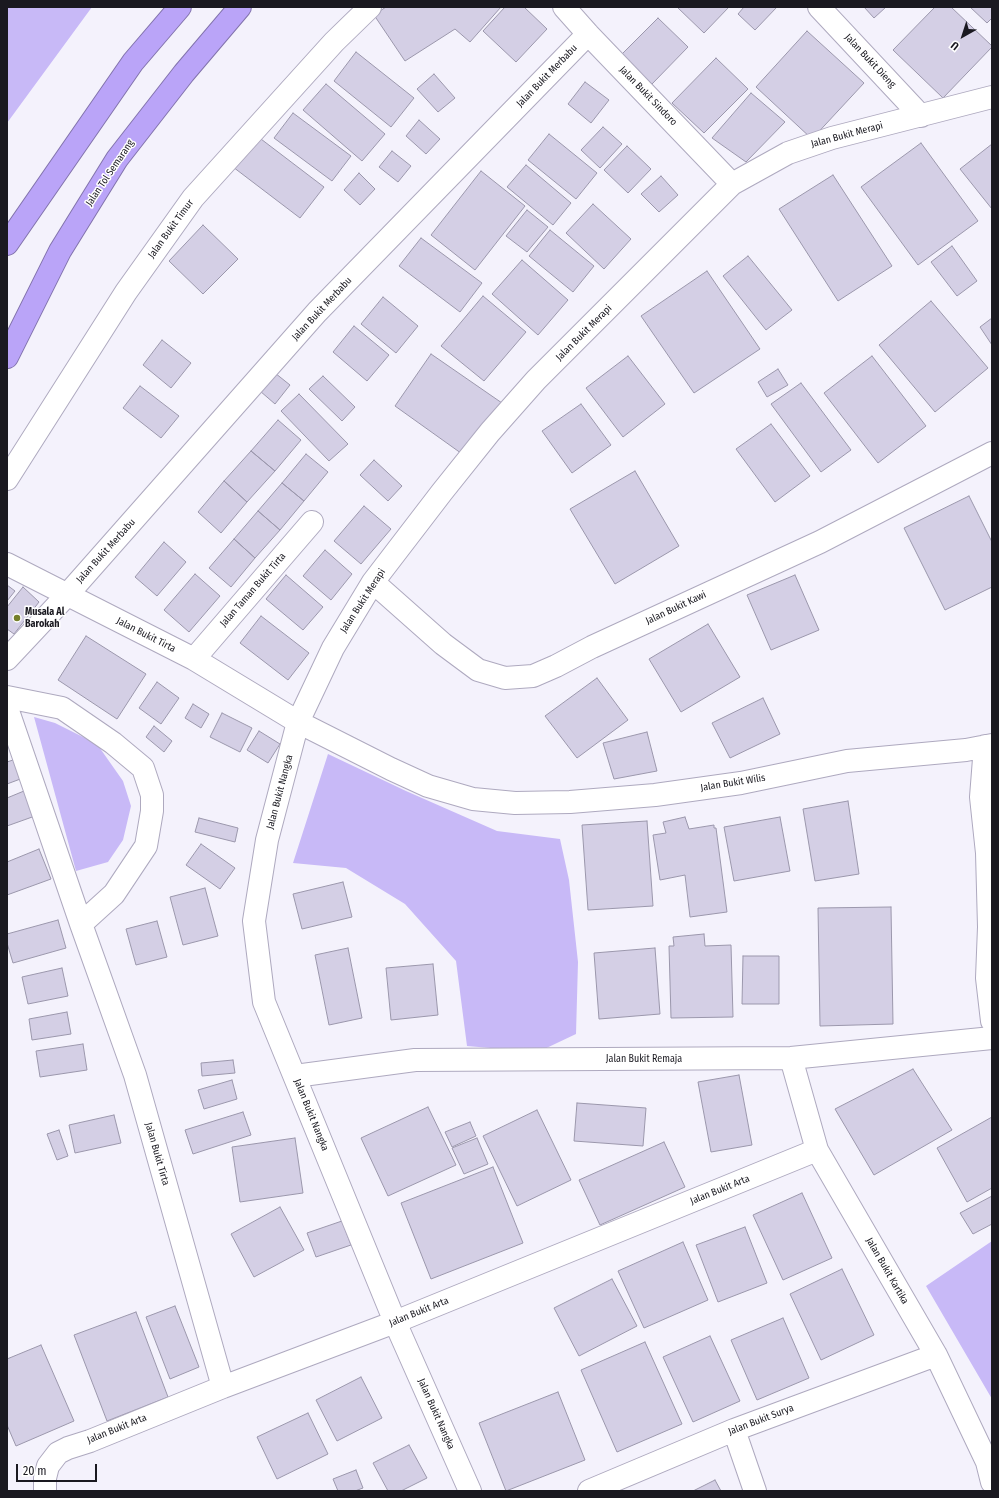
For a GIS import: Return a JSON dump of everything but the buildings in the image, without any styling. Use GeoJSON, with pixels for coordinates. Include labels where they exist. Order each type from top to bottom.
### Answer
{"type":"FeatureCollection","features":[{"type":"Feature","properties":{"kind":"highway"},"geometry":{"type":"LineString","coordinates":[[7,244],[133,62],[180,7]]}},
{"type":"Feature","properties":{"kind":"highway","name":"Jalan Tol Semarang"},"geometry":{"type":"LineString","coordinates":[[7,357],[60,251],[116,159],[184,73],[240,7]]}},
{"type":"Feature","properties":{"kind":"street","name":"Jalan Bukit Timur"},"geometry":{"type":"LineString","coordinates":[[7,479],[126,292],[193,198],[334,42],[370,7]]}},
{"type":"Feature","properties":{"kind":"street","name":"Jalan Bukit Sindoro"},"geometry":{"type":"LineString","coordinates":[[564,7],[732,184]]}},
{"type":"Feature","properties":{"kind":"street","name":"Jalan Bukit Dieng"},"geometry":{"type":"LineString","coordinates":[[819,7],[921,116]]}},
{"type":"Feature","properties":{"kind":"street","name":"Jalan Bukit Merbabu"},"geometry":{"type":"LineString","coordinates":[[67,595],[317,312],[588,34]]}},
{"type":"Feature","properties":{"kind":"street","name":"Jalan Bukit Merapi"},"geometry":{"type":"LineString","coordinates":[[298,722],[333,648],[373,582],[490,432],[536,380],[732,184],[788,152],[832,138],[992,98]]}},
{"type":"Feature","properties":{"kind":"street","name":"Jalan Bukit Kawi"},"geometry":{"type":"LineString","coordinates":[[373,582],[443,644],[478,670],[505,678],[533,676],[592,647],[820,542],[992,453]]}},
{"type":"Feature","properties":{"kind":"street","name":"Jalan Taman Bukit Tirta"},"geometry":{"type":"LineString","coordinates":[[194,659],[312,522]]}},
{"type":"Feature","properties":{"kind":"street"},"geometry":{"type":"LineString","coordinates":[[7,564],[67,595],[7,659]]}},
{"type":"Feature","properties":{"kind":"street","name":"Jalan Bukit Tirta"},"geometry":{"type":"LineString","coordinates":[[67,595],[194,659],[298,722]]}},
{"type":"Feature","properties":{"kind":"street"},"geometry":{"type":"LineString","coordinates":[[7,697],[62,708],[113,743],[144,768],[152,795],[152,811],[146,846],[114,894],[81,924]]}},
{"type":"Feature","properties":{"kind":"street","name":"Jalan Bukit Tirta"},"geometry":{"type":"LineString","coordinates":[[7,708],[81,924],[135,1075],[223,1387]]}},
{"type":"Feature","properties":{"kind":"street","name":"Jalan Bukit Wilis"},"geometry":{"type":"LineString","coordinates":[[298,722],[420,782],[473,799],[515,803],[570,802],[655,795],[741,783],[847,761],[966,750],[989,746]]}},
{"type":"Feature","properties":{"kind":"street","name":"Jalan Bukit Nangka"},"geometry":{"type":"LineString","coordinates":[[298,722],[267,840],[254,921],[264,1002],[395,1322],[470,1491]]}},
{"type":"Feature","properties":{"kind":"street"},"geometry":{"type":"LineString","coordinates":[[989,746],[981,797],[987,853],[990,926],[987,978],[992,1021]]}},
{"type":"Feature","properties":{"kind":"street","name":"Jalan Bukit Remaja"},"geometry":{"type":"LineString","coordinates":[[295,1076],[415,1060],[791,1058],[992,1038]]}},
{"type":"Feature","properties":{"kind":"street","name":"Jalan Bukit Kartika"},"geometry":{"type":"LineString","coordinates":[[791,1058],[817,1150],[936,1355],[987,1462],[992,1482]]}},
{"type":"Feature","properties":{"kind":"street","name":"Jalan Bukit Arta"},"geometry":{"type":"LineString","coordinates":[[46,1491],[45,1478],[48,1466],[58,1453],[68,1448],[90,1441],[223,1387],[395,1322],[817,1150]]}},
{"type":"Feature","properties":{"kind":"street","name":"Jalan Bukit Surya"},"geometry":{"type":"LineString","coordinates":[[589,1491],[734,1430],[936,1355]]}},
{"type":"Feature","properties":{"kind":"street"},"geometry":{"type":"LineString","coordinates":[[734,1430],[755,1491]]}},
{"type":"Feature","properties":{"kind":"shaded area"},"geometry":{"type":"Polygon","coordinates":[[[7,7],[92,7],[7,123],[7,7]]]}},
{"type":"Feature","properties":{"kind":"shaded area"},"geometry":{"type":"Polygon","coordinates":[[[34,717],[55,723],[97,744],[123,781],[131,806],[123,840],[108,862],[76,871],[34,717]]]}},
{"type":"Feature","properties":{"kind":"shaded area"},"geometry":{"type":"Polygon","coordinates":[[[328,754],[406,791],[497,831],[560,839],[569,880],[578,962],[576,1034],[538,1052],[467,1046],[456,961],[405,904],[346,868],[293,863],[328,754]]]}},
{"type":"Feature","properties":{"kind":"shaded area"},"geometry":{"type":"Polygon","coordinates":[[[992,1241],[992,1399],[926,1286],[992,1241]]]}},
{"type":"Feature","properties":{"kind":"place","name":"Musala Al Barokah"},"geometry":{"type":"Point","coordinates":[17,618]}}]}
